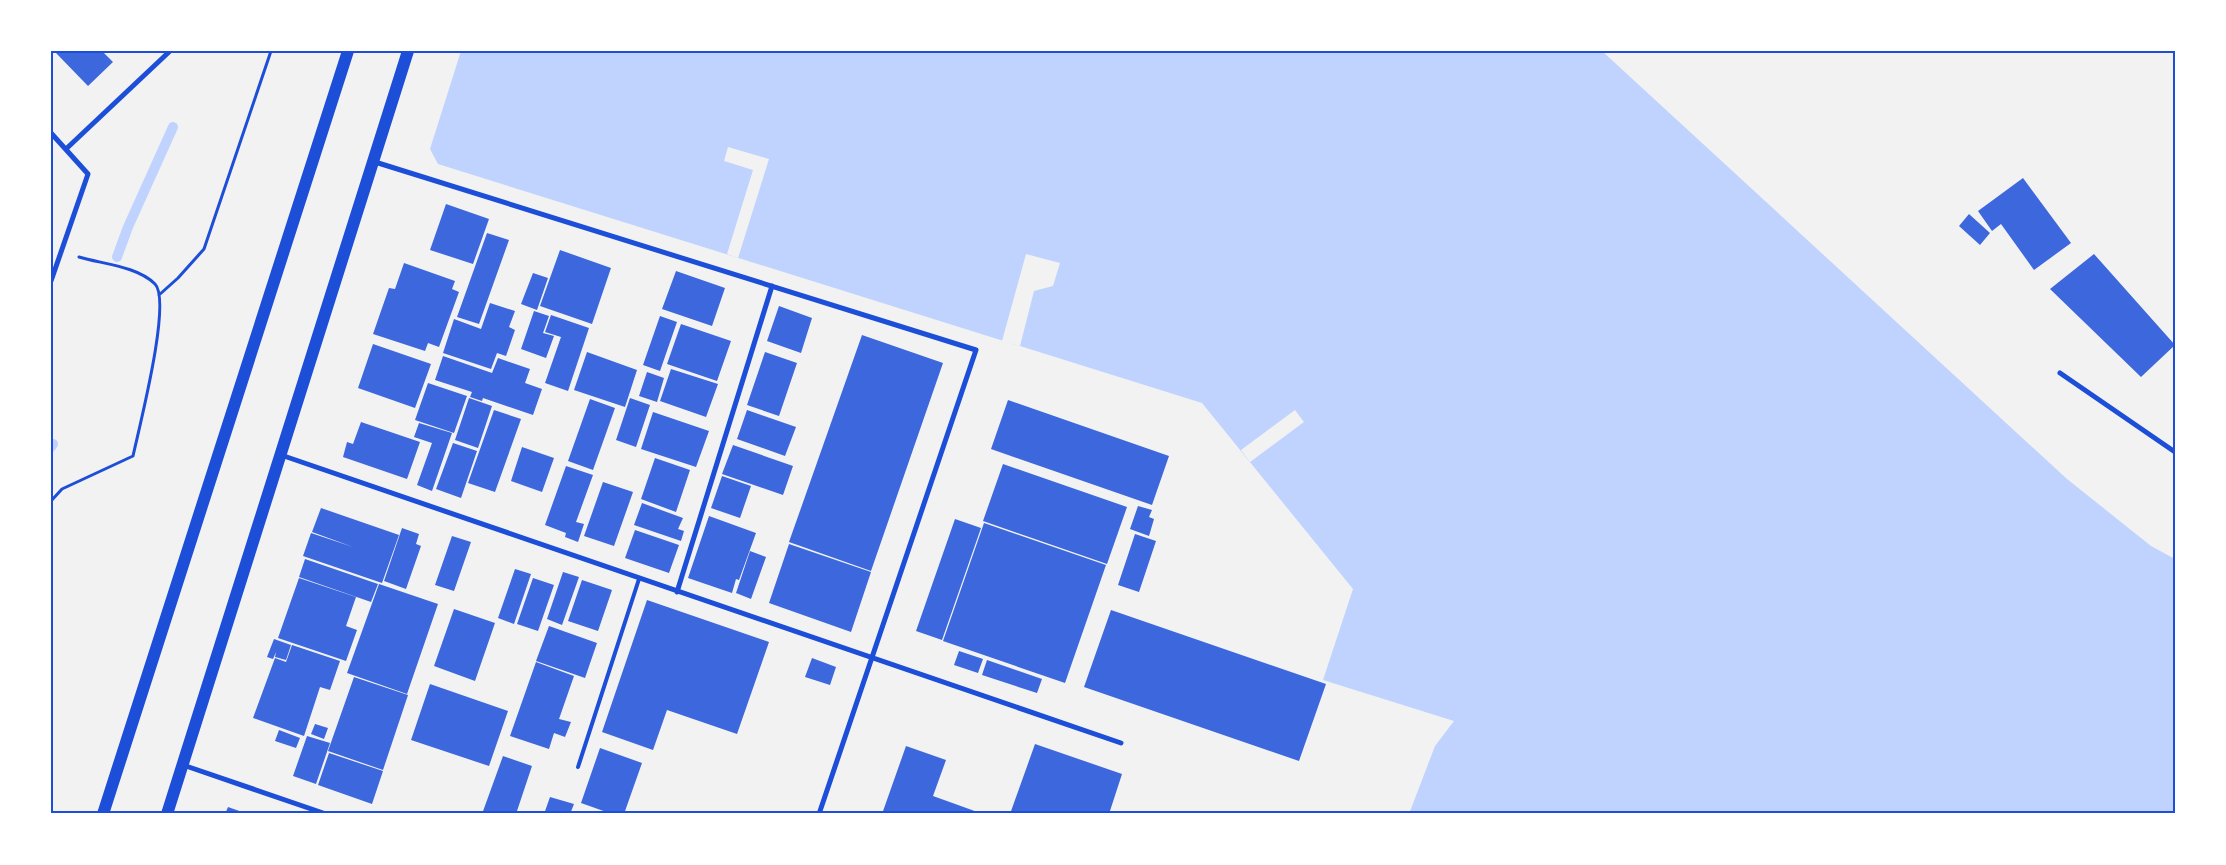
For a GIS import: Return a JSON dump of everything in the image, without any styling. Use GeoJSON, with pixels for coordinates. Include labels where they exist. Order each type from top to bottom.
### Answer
{"type":"FeatureCollection","features":[{"type":"Feature","properties":{"kind":"main road"},"geometry":{"type":"LineString","coordinates":[[103,814],[348,51]]}},
{"type":"Feature","properties":{"kind":"main road"},"geometry":{"type":"LineString","coordinates":[[167,814],[375,162],[408,51]]}},
{"type":"Feature","properties":{"kind":"street"},"geometry":{"type":"LineString","coordinates":[[66,149],[170,51]]}},
{"type":"Feature","properties":{"kind":"street"},"geometry":{"type":"LineString","coordinates":[[51,133],[88,174],[51,281]]}},
{"type":"Feature","properties":{"kind":"street"},"geometry":{"type":"LineString","coordinates":[[375,162],[976,350],[819,814]]}},
{"type":"Feature","properties":{"kind":"street"},"geometry":{"type":"LineString","coordinates":[[677,592],[772,286]]}},
{"type":"Feature","properties":{"kind":"street"},"geometry":{"type":"LineString","coordinates":[[2060,374],[2175,452]]}},
{"type":"Feature","properties":{"kind":"street"},"geometry":{"type":"LineString","coordinates":[[281,455],[1121,743]]}},
{"type":"Feature","properties":{"kind":"street"},"geometry":{"type":"LineString","coordinates":[[182,765],[326,814]]}},
{"type":"Feature","properties":{"kind":"lane"},"geometry":{"type":"LineString","coordinates":[[578,767],[639,579]]}},
{"type":"Feature","properties":{"kind":"path"},"geometry":{"type":"LineString","coordinates":[[159,295],[178,278],[204,249],[271,51]]}},
{"type":"Feature","properties":{"kind":"path"},"geometry":{"type":"LineString","coordinates":[[51,501],[62,489],[133,456],[159,328],[161,302],[156,285],[141,274],[61,252]]}},
{"type":"Feature","properties":{"kind":"water"},"geometry":{"type":"Polygon","coordinates":[[[461,51],[1602,51],[2067,479],[2151,546],[2175,559],[2175,814],[1409,814],[1435,746],[1454,721],[1323,680],[1353,589],[1202,403],[438,164],[430,149],[461,51]]]}},
{"type":"Feature","properties":{"kind":"pier"},"geometry":{"type":"Polygon","coordinates":[[[728,147],[769,159],[738,258],[727,254],[753,170],[724,161],[728,147]]]}},
{"type":"Feature","properties":{"kind":"pier"},"geometry":{"type":"Polygon","coordinates":[[[1026,254],[1060,263],[1053,286],[1034,291],[1020,346],[1002,341],[1026,254]]]}},
{"type":"Feature","properties":{"kind":"pier"},"geometry":{"type":"Polygon","coordinates":[[[1295,410],[1304,422],[1250,462],[1241,450],[1295,410]]]}},
{"type":"Feature","properties":{"kind":"building"},"geometry":{"type":"Polygon","coordinates":[[[59,51],[102,51],[113,62],[88,86],[56,53],[59,51]]]}},
{"type":"Feature","properties":{"kind":"building"},"geometry":{"type":"Polygon","coordinates":[[[2023,178],[2071,243],[2034,270],[2001,224],[1992,231],[1978,211],[2023,178]]]}},
{"type":"Feature","properties":{"kind":"building"},"geometry":{"type":"Polygon","coordinates":[[[446,204],[489,219],[473,264],[430,250],[446,204]]]}},
{"type":"Feature","properties":{"kind":"building"},"geometry":{"type":"Polygon","coordinates":[[[1969,214],[1990,233],[1980,245],[1959,226],[1969,214]]]}},
{"type":"Feature","properties":{"kind":"building"},"geometry":{"type":"Polygon","coordinates":[[[487,233],[509,240],[479,324],[457,317],[487,233]]]}},
{"type":"Feature","properties":{"kind":"building"},"geometry":{"type":"Polygon","coordinates":[[[560,250],[611,268],[592,324],[540,306],[560,250]]]}},
{"type":"Feature","properties":{"kind":"building"},"geometry":{"type":"Polygon","coordinates":[[[2094,254],[2175,345],[2141,377],[2050,289],[2094,254]]]}},
{"type":"Feature","properties":{"kind":"building"},"geometry":{"type":"Polygon","coordinates":[[[404,263],[455,281],[452,289],[459,292],[439,347],[428,343],[425,351],[373,334],[389,288],[395,289],[404,263]]]}},
{"type":"Feature","properties":{"kind":"building"},"geometry":{"type":"Polygon","coordinates":[[[676,271],[725,288],[712,326],[662,309],[676,271]]]}},
{"type":"Feature","properties":{"kind":"building"},"geometry":{"type":"Polygon","coordinates":[[[533,273],[548,278],[537,310],[521,304],[533,273]]]}},
{"type":"Feature","properties":{"kind":"building"},"geometry":{"type":"Polygon","coordinates":[[[490,303],[515,311],[509,327],[515,330],[506,356],[497,353],[491,369],[443,353],[454,319],[481,329],[490,303]]]}},
{"type":"Feature","properties":{"kind":"building"},"geometry":{"type":"Polygon","coordinates":[[[779,306],[812,318],[801,353],[767,341],[779,306]]]}},
{"type":"Feature","properties":{"kind":"building"},"geometry":{"type":"Polygon","coordinates":[[[534,311],[549,316],[543,333],[554,336],[546,358],[521,349],[534,311]]]}},
{"type":"Feature","properties":{"kind":"building"},"geometry":{"type":"Polygon","coordinates":[[[551,315],[589,328],[568,391],[545,383],[561,337],[545,332],[551,315]]]}},
{"type":"Feature","properties":{"kind":"building"},"geometry":{"type":"Polygon","coordinates":[[[660,316],[677,322],[660,371],[643,365],[660,316]]]}},
{"type":"Feature","properties":{"kind":"building"},"geometry":{"type":"Polygon","coordinates":[[[681,324],[731,341],[717,381],[667,364],[681,324]]]}},
{"type":"Feature","properties":{"kind":"building"},"geometry":{"type":"Polygon","coordinates":[[[862,335],[943,363],[871,571],[789,542],[862,335]]]}},
{"type":"Feature","properties":{"kind":"building"},"geometry":{"type":"Polygon","coordinates":[[[373,344],[431,364],[415,408],[358,388],[373,344]]]}},
{"type":"Feature","properties":{"kind":"building"},"geometry":{"type":"Polygon","coordinates":[[[587,352],[637,370],[625,407],[574,390],[587,352]]]}},
{"type":"Feature","properties":{"kind":"building"},"geometry":{"type":"Polygon","coordinates":[[[765,352],[797,363],[779,416],[747,405],[765,352]]]}},
{"type":"Feature","properties":{"kind":"building"},"geometry":{"type":"Polygon","coordinates":[[[443,356],[492,373],[498,358],[530,369],[525,383],[542,389],[533,415],[483,398],[482,401],[470,397],[472,392],[435,380],[443,356]]]}},
{"type":"Feature","properties":{"kind":"building"},"geometry":{"type":"Polygon","coordinates":[[[671,369],[718,384],[706,417],[660,401],[671,369]]]}},
{"type":"Feature","properties":{"kind":"building"},"geometry":{"type":"Polygon","coordinates":[[[647,372],[664,378],[657,402],[639,396],[647,372]]]}},
{"type":"Feature","properties":{"kind":"building"},"geometry":{"type":"Polygon","coordinates":[[[428,383],[467,396],[454,433],[415,420],[428,383]]]}},
{"type":"Feature","properties":{"kind":"building"},"geometry":{"type":"Polygon","coordinates":[[[469,398],[492,406],[478,448],[455,440],[469,398]]]}},
{"type":"Feature","properties":{"kind":"building"},"geometry":{"type":"Polygon","coordinates":[[[630,398],[650,405],[636,447],[616,440],[630,398]]]}},
{"type":"Feature","properties":{"kind":"building"},"geometry":{"type":"Polygon","coordinates":[[[590,399],[615,408],[593,470],[568,461],[590,399]]]}},
{"type":"Feature","properties":{"kind":"building"},"geometry":{"type":"Polygon","coordinates":[[[1008,400],[1169,456],[1152,505],[991,449],[1008,400]]]}},
{"type":"Feature","properties":{"kind":"building"},"geometry":{"type":"Polygon","coordinates":[[[494,410],[521,419],[495,492],[468,483],[494,410]]]}},
{"type":"Feature","properties":{"kind":"building"},"geometry":{"type":"Polygon","coordinates":[[[747,410],[796,427],[785,456],[737,439],[747,410]]]}},
{"type":"Feature","properties":{"kind":"building"},"geometry":{"type":"Polygon","coordinates":[[[653,412],[709,431],[696,467],[641,449],[653,412]]]}},
{"type":"Feature","properties":{"kind":"building"},"geometry":{"type":"Polygon","coordinates":[[[361,422],[420,442],[407,479],[343,457],[347,442],[353,444],[361,422]]]}},
{"type":"Feature","properties":{"kind":"building"},"geometry":{"type":"Polygon","coordinates":[[[419,423],[452,433],[432,491],[417,485],[432,443],[414,437],[419,423]]]}},
{"type":"Feature","properties":{"kind":"building"},"geometry":{"type":"Polygon","coordinates":[[[453,443],[477,451],[461,498],[436,489],[453,443]]]}},
{"type":"Feature","properties":{"kind":"building"},"geometry":{"type":"Polygon","coordinates":[[[733,445],[793,466],[783,495],[722,474],[733,445]]]}},
{"type":"Feature","properties":{"kind":"building"},"geometry":{"type":"Polygon","coordinates":[[[522,447],[554,458],[542,492],[511,481],[522,447]]]}},
{"type":"Feature","properties":{"kind":"building"},"geometry":{"type":"Polygon","coordinates":[[[655,458],[690,470],[676,512],[641,499],[655,458]]]}},
{"type":"Feature","properties":{"kind":"building"},"geometry":{"type":"Polygon","coordinates":[[[1003,464],[1127,507],[1107,564],[983,521],[1003,464]]]}},
{"type":"Feature","properties":{"kind":"building"},"geometry":{"type":"Polygon","coordinates":[[[566,466],[593,475],[576,522],[584,524],[578,542],[565,537],[566,533],[545,525],[566,466]]]}},
{"type":"Feature","properties":{"kind":"building"},"geometry":{"type":"Polygon","coordinates":[[[722,476],[751,486],[740,518],[711,508],[722,476]]]}},
{"type":"Feature","properties":{"kind":"building"},"geometry":{"type":"Polygon","coordinates":[[[603,482],[633,492],[614,546],[584,536],[603,482]]]}},
{"type":"Feature","properties":{"kind":"building"},"geometry":{"type":"Polygon","coordinates":[[[642,503],[683,518],[678,529],[684,531],[681,541],[634,525],[642,503]]]}},
{"type":"Feature","properties":{"kind":"building"},"geometry":{"type":"Polygon","coordinates":[[[1138,506],[1152,510],[1149,517],[1154,519],[1149,536],[1130,529],[1138,506]]]}},
{"type":"Feature","properties":{"kind":"building"},"geometry":{"type":"Polygon","coordinates":[[[321,508],[399,535],[382,583],[303,556],[311,533],[353,547],[312,532],[321,508]]]}},
{"type":"Feature","properties":{"kind":"building"},"geometry":{"type":"Polygon","coordinates":[[[709,516],[756,533],[739,580],[736,579],[732,593],[688,578],[709,516]]]}},
{"type":"Feature","properties":{"kind":"building"},"geometry":{"type":"Polygon","coordinates":[[[955,519],[981,528],[942,640],[916,631],[955,519]]]}},
{"type":"Feature","properties":{"kind":"building"},"geometry":{"type":"Polygon","coordinates":[[[984,523],[1106,565],[1065,683],[943,641],[984,523]]]}},
{"type":"Feature","properties":{"kind":"building"},"geometry":{"type":"Polygon","coordinates":[[[402,528],[419,534],[416,544],[421,546],[406,589],[384,581],[402,528]]]}},
{"type":"Feature","properties":{"kind":"building"},"geometry":{"type":"Polygon","coordinates":[[[635,530],[679,545],[669,573],[625,558],[635,530]]]}},
{"type":"Feature","properties":{"kind":"building"},"geometry":{"type":"Polygon","coordinates":[[[1135,534],[1156,541],[1139,592],[1118,585],[1135,534]]]}},
{"type":"Feature","properties":{"kind":"building"},"geometry":{"type":"Polygon","coordinates":[[[452,536],[471,542],[454,591],[435,585],[452,536]]]}},
{"type":"Feature","properties":{"kind":"building"},"geometry":{"type":"Polygon","coordinates":[[[789,544],[871,572],[851,632],[769,603],[789,544]]]}},
{"type":"Feature","properties":{"kind":"building"},"geometry":{"type":"Polygon","coordinates":[[[750,551],[766,557],[751,599],[736,593],[750,551]]]}},
{"type":"Feature","properties":{"kind":"building"},"geometry":{"type":"Polygon","coordinates":[[[305,559],[378,584],[371,602],[299,577],[305,559]]]}},
{"type":"Feature","properties":{"kind":"building"},"geometry":{"type":"Polygon","coordinates":[[[515,569],[531,574],[514,624],[498,618],[515,569]]]}},
{"type":"Feature","properties":{"kind":"building"},"geometry":{"type":"Polygon","coordinates":[[[563,572],[579,577],[562,625],[547,619],[563,572]]]}},
{"type":"Feature","properties":{"kind":"building"},"geometry":{"type":"Polygon","coordinates":[[[299,578],[356,597],[346,626],[357,630],[346,661],[278,638],[299,578]]]}},
{"type":"Feature","properties":{"kind":"building"},"geometry":{"type":"Polygon","coordinates":[[[533,578],[554,585],[538,631],[517,624],[533,578]]]}},
{"type":"Feature","properties":{"kind":"building"},"geometry":{"type":"Polygon","coordinates":[[[582,580],[612,590],[598,631],[568,621],[582,580]]]}},
{"type":"Feature","properties":{"kind":"building"},"geometry":{"type":"Polygon","coordinates":[[[379,584],[438,604],[407,694],[347,673],[379,584]]]}},
{"type":"Feature","properties":{"kind":"building"},"geometry":{"type":"Polygon","coordinates":[[[647,600],[769,642],[737,734],[667,710],[653,750],[602,732],[647,600]]]}},
{"type":"Feature","properties":{"kind":"building"},"geometry":{"type":"Polygon","coordinates":[[[454,609],[495,623],[475,681],[434,666],[454,609]]]}},
{"type":"Feature","properties":{"kind":"building"},"geometry":{"type":"Polygon","coordinates":[[[1111,610],[1326,684],[1299,761],[1084,687],[1111,610]]]}},
{"type":"Feature","properties":{"kind":"building"},"geometry":{"type":"Polygon","coordinates":[[[549,626],[597,643],[585,678],[536,661],[549,626]]]}},
{"type":"Feature","properties":{"kind":"building"},"geometry":{"type":"Polygon","coordinates":[[[274,639],[291,645],[286,660],[275,657],[276,652],[273,659],[267,657],[274,639]]]}},
{"type":"Feature","properties":{"kind":"building"},"geometry":{"type":"Polygon","coordinates":[[[292,645],[340,661],[330,690],[320,687],[304,736],[253,718],[275,658],[286,662],[292,645]]]}},
{"type":"Feature","properties":{"kind":"building"},"geometry":{"type":"Polygon","coordinates":[[[959,651],[983,659],[978,673],[954,665],[959,651]]]}},
{"type":"Feature","properties":{"kind":"building"},"geometry":{"type":"Polygon","coordinates":[[[812,658],[836,667],[830,685],[805,677],[812,658]]]}},
{"type":"Feature","properties":{"kind":"building"},"geometry":{"type":"Polygon","coordinates":[[[987,660],[1042,679],[1037,693],[982,675],[987,660]]]}},
{"type":"Feature","properties":{"kind":"building"},"geometry":{"type":"Polygon","coordinates":[[[536,662],[574,676],[559,719],[571,722],[565,737],[554,733],[549,749],[510,736],[536,662]]]}},
{"type":"Feature","properties":{"kind":"building"},"geometry":{"type":"Polygon","coordinates":[[[354,677],[408,695],[383,770],[328,751],[354,677]]]}},
{"type":"Feature","properties":{"kind":"building"},"geometry":{"type":"Polygon","coordinates":[[[430,684],[508,711],[489,766],[411,740],[430,684]]]}},
{"type":"Feature","properties":{"kind":"building"},"geometry":{"type":"Polygon","coordinates":[[[315,724],[328,728],[324,739],[311,734],[315,724]]]}},
{"type":"Feature","properties":{"kind":"building"},"geometry":{"type":"Polygon","coordinates":[[[279,730],[300,738],[296,748],[275,741],[279,730]]]}},
{"type":"Feature","properties":{"kind":"building"},"geometry":{"type":"Polygon","coordinates":[[[307,736],[330,743],[316,784],[293,776],[307,736]]]}},
{"type":"Feature","properties":{"kind":"building"},"geometry":{"type":"Polygon","coordinates":[[[1035,744],[1122,774],[1109,814],[1010,814],[1035,744]]]}},
{"type":"Feature","properties":{"kind":"building"},"geometry":{"type":"Polygon","coordinates":[[[906,746],[946,760],[933,796],[983,814],[882,814],[906,746]]]}},
{"type":"Feature","properties":{"kind":"building"},"geometry":{"type":"Polygon","coordinates":[[[600,748],[642,763],[624,814],[612,814],[581,803],[600,748]]]}},
{"type":"Feature","properties":{"kind":"building"},"geometry":{"type":"Polygon","coordinates":[[[329,753],[383,771],[372,804],[318,785],[329,753]]]}},
{"type":"Feature","properties":{"kind":"building"},"geometry":{"type":"Polygon","coordinates":[[[503,756],[532,766],[516,814],[482,814],[503,756]]]}},
{"type":"Feature","properties":{"kind":"building"},"geometry":{"type":"Polygon","coordinates":[[[550,797],[574,804],[570,814],[544,814],[550,797]]]}},
{"type":"Feature","properties":{"kind":"building"},"geometry":{"type":"Polygon","coordinates":[[[228,807],[245,813],[245,814],[225,814],[228,807]]]}},
{"type":"Feature","properties":{"kind":"waterway"},"geometry":{"type":"LineString","coordinates":[[117,257],[128,227],[173,127]]}}]}
